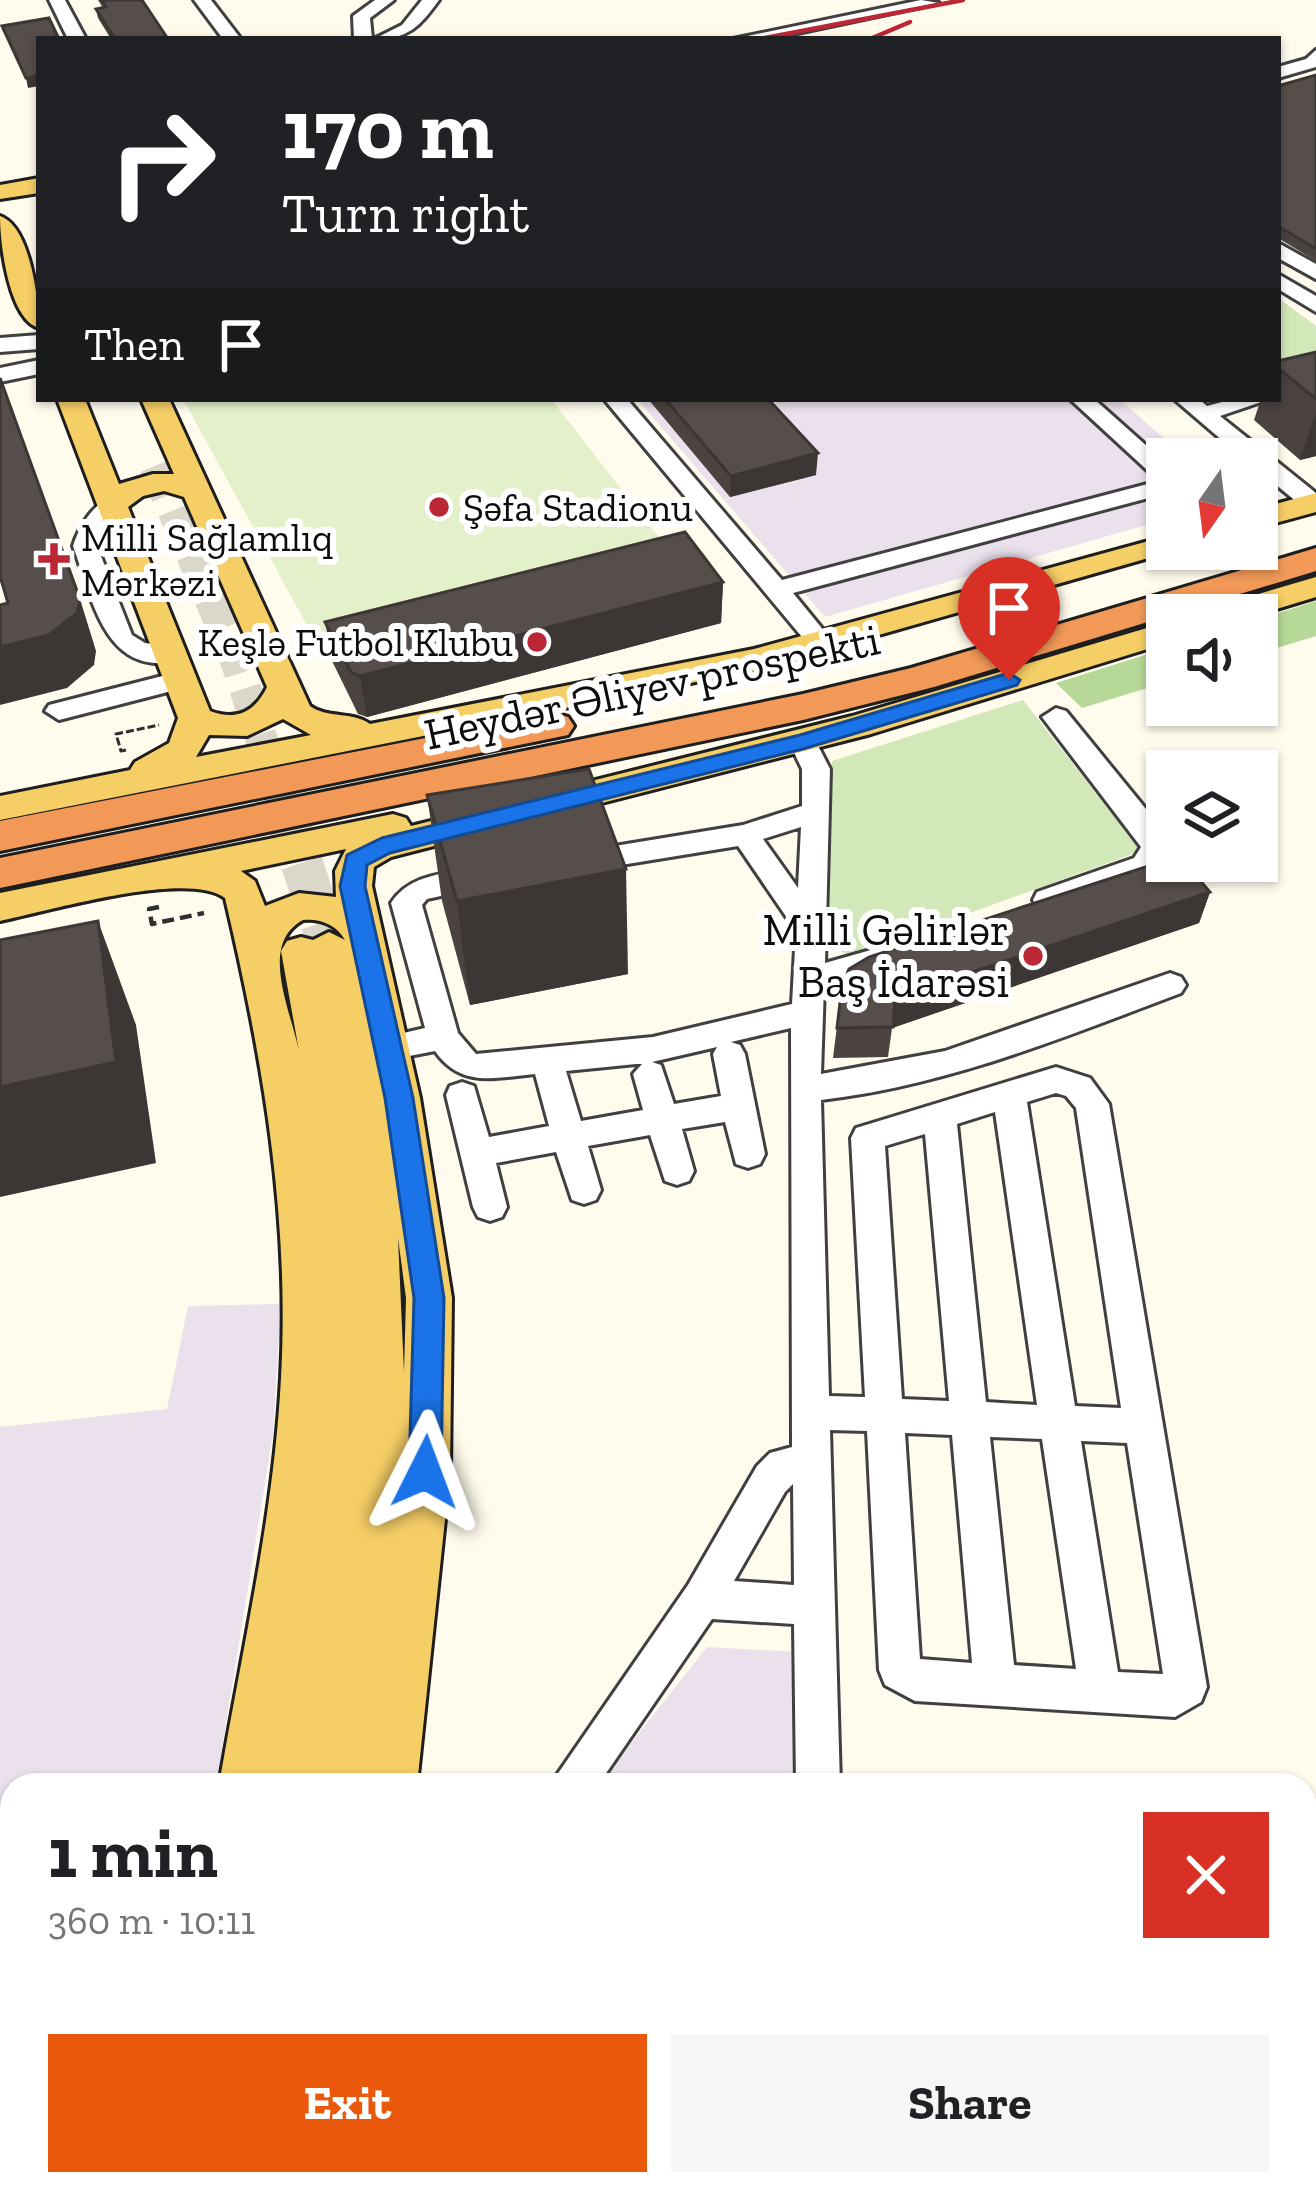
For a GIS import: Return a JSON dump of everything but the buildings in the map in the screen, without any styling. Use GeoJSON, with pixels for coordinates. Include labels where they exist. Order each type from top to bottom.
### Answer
{"type":"FeatureCollection","features":[{"type":"Feature","properties":{"kind":"highway"},"geometry":{"type":"LineString","coordinates":[[1278,533],[1315,511]]}},
{"type":"Feature","properties":{"kind":"highway","name":"Heydər Əliyev prospekti"},"geometry":{"type":"LineString","coordinates":[[0,873],[803,707],[942,671],[1316,559]]}},
{"type":"Feature","properties":{"kind":"highway","name":"Heydər Əliyev prospekti"},"geometry":{"type":"LineString","coordinates":[[0,836],[803,673],[1169,570]]}},
{"type":"Feature","properties":{"kind":"main road"},"geometry":{"type":"LineString","coordinates":[[0,174],[36,173]]}},
{"type":"Feature","properties":{"kind":"main road"},"geometry":{"type":"LineString","coordinates":[[0,192],[36,186]]}},
{"type":"Feature","properties":{"kind":"main road"},"geometry":{"type":"LineString","coordinates":[[0,202],[24,219],[36,248]]}},
{"type":"Feature","properties":{"kind":"main road"},"geometry":{"type":"LineString","coordinates":[[0,224],[36,313]]}},
{"type":"Feature","properties":{"kind":"main road"},"geometry":{"type":"LineString","coordinates":[[72,402],[195,718],[182,754],[106,787]]}},
{"type":"Feature","properties":{"kind":"main road"},"geometry":{"type":"LineString","coordinates":[[102,402],[143,469],[126,402]]}},
{"type":"Feature","properties":{"kind":"main road"},"geometry":{"type":"LineString","coordinates":[[156,402],[283,689],[302,720],[422,726]]}},
{"type":"Feature","properties":{"kind":"main road"},"geometry":{"type":"LineString","coordinates":[[113,504],[129,490],[159,482],[198,491]]}},
{"type":"Feature","properties":{"kind":"main road"},"geometry":{"type":"LineString","coordinates":[[1278,516],[1315,511]]}},
{"type":"Feature","properties":{"kind":"main road"},"geometry":{"type":"LineString","coordinates":[[0,808],[821,643],[1146,551]]}},
{"type":"Feature","properties":{"kind":"main road"},"geometry":{"type":"LineString","coordinates":[[1278,598],[1316,586]]}},
{"type":"Feature","properties":{"kind":"main road"},"geometry":{"type":"LineString","coordinates":[[249,1773],[296,1476],[305,1377],[302,1234],[291,1115],[313,946],[356,861],[372,849],[803,742],[1146,638]]}},
{"type":"Feature","properties":{"kind":"main road"},"geometry":{"type":"LineString","coordinates":[[195,718],[220,728],[259,722],[278,706],[283,689]]}},
{"type":"Feature","properties":{"kind":"main road"},"geometry":{"type":"LineString","coordinates":[[0,907],[748,756]]}},
{"type":"Feature","properties":{"kind":"main road"},"geometry":{"type":"LineString","coordinates":[[138,879],[209,875],[232,880],[313,946],[389,1048],[429,1298],[430,1374],[425,1472],[390,1773]]}},
{"type":"Feature","properties":{"kind":"main road"},"geometry":{"type":"LineString","coordinates":[[299,1773],[340,1476],[348,1377],[313,946]]}},
{"type":"Feature","properties":{"kind":"main road"},"geometry":{"type":"LineString","coordinates":[[313,946],[370,1197],[379,1325],[374,1473],[338,1773]]}},
{"type":"Feature","properties":{"kind":"street"},"geometry":{"type":"LineString","coordinates":[[57,0],[75,36]]}},
{"type":"Feature","properties":{"kind":"street"},"geometry":{"type":"LineString","coordinates":[[202,0],[230,36]]}},
{"type":"Feature","properties":{"kind":"street"},"geometry":{"type":"LineString","coordinates":[[390,36],[408,29],[431,0]]}},
{"type":"Feature","properties":{"kind":"street"},"geometry":{"type":"LineString","coordinates":[[363,36],[361,16],[370,3]]}},
{"type":"Feature","properties":{"kind":"street"},"geometry":{"type":"LineString","coordinates":[[758,36],[931,3]]}},
{"type":"Feature","properties":{"kind":"street"},"geometry":{"type":"LineString","coordinates":[[1281,73],[1314,62],[1316,55]]}},
{"type":"Feature","properties":{"kind":"street"},"geometry":{"type":"LineString","coordinates":[[1281,251],[1316,273]]}},
{"type":"Feature","properties":{"kind":"street"},"geometry":{"type":"LineString","coordinates":[[1281,282],[1316,306]]}},
{"type":"Feature","properties":{"kind":"street"},"geometry":{"type":"LineString","coordinates":[[0,345],[36,341]]}},
{"type":"Feature","properties":{"kind":"street"},"geometry":{"type":"LineString","coordinates":[[0,376],[36,369]]}},
{"type":"Feature","properties":{"kind":"street"},"geometry":{"type":"LineString","coordinates":[[618,402],[821,643]]}},
{"type":"Feature","properties":{"kind":"street"},"geometry":{"type":"LineString","coordinates":[[1085,402],[1146,457]]}},
{"type":"Feature","properties":{"kind":"street"},"geometry":{"type":"LineString","coordinates":[[1194,407],[1235,402]]}},
{"type":"Feature","properties":{"kind":"street"},"geometry":{"type":"LineString","coordinates":[[1194,407],[1315,511]]}},
{"type":"Feature","properties":{"kind":"street"},"geometry":{"type":"LineString","coordinates":[[778,589],[1146,492]]}},
{"type":"Feature","properties":{"kind":"street"},"geometry":{"type":"LineString","coordinates":[[59,711],[178,667]]}},
{"type":"Feature","properties":{"kind":"street"},"geometry":{"type":"LineString","coordinates":[[1010,913],[1144,866],[1156,848],[1154,837],[1056,717]]}},
{"type":"Feature","properties":{"kind":"street"},"geometry":{"type":"LineString","coordinates":[[803,742],[815,769],[804,1089],[818,1773]]}},
{"type":"Feature","properties":{"kind":"street"},"geometry":{"type":"LineString","coordinates":[[545,868],[745,835],[815,812]]}},
{"type":"Feature","properties":{"kind":"street"},"geometry":{"type":"LineString","coordinates":[[745,835],[809,927]]}},
{"type":"Feature","properties":{"kind":"street"},"geometry":{"type":"LineString","coordinates":[[500,875],[425,887],[406,903],[443,1037],[460,1061],[473,1067],[645,1051],[691,1042],[754,1019],[806,1015]]}},
{"type":"Feature","properties":{"kind":"street"},"geometry":{"type":"LineString","coordinates":[[807,976],[851,969],[921,945]]}},
{"type":"Feature","properties":{"kind":"street"},"geometry":{"type":"LineString","coordinates":[[804,1089],[893,1080],[947,1066],[1170,985]]}},
{"type":"Feature","properties":{"kind":"street"},"geometry":{"type":"LineString","coordinates":[[389,1048],[443,1037]]}},
{"type":"Feature","properties":{"kind":"street"},"geometry":{"type":"LineString","coordinates":[[729,1054],[748,1154]]}},
{"type":"Feature","properties":{"kind":"street"},"geometry":{"type":"LineString","coordinates":[[547,1060],[584,1190]]}},
{"type":"Feature","properties":{"kind":"street"},"geometry":{"type":"LineString","coordinates":[[649,1074],[677,1171]]}},
{"type":"Feature","properties":{"kind":"street"},"geometry":{"type":"LineString","coordinates":[[1056,1080],[1078,1087],[1092,1104],[1186,1687],[1175,1696],[916,1680],[900,1670],[868,1138],[1009,1095],[1056,1080]]}},
{"type":"Feature","properties":{"kind":"street"},"geometry":{"type":"LineString","coordinates":[[462,1095],[490,1208]]}},
{"type":"Feature","properties":{"kind":"street"},"geometry":{"type":"LineString","coordinates":[[1009,1095],[1100,1691]]}},
{"type":"Feature","properties":{"kind":"street"},"geometry":{"type":"LineString","coordinates":[[476,1153],[739,1106]]}},
{"type":"Feature","properties":{"kind":"street"},"geometry":{"type":"LineString","coordinates":[[940,1116],[995,1685]]}},
{"type":"Feature","properties":{"kind":"street"},"geometry":{"type":"LineString","coordinates":[[812,1412],[1143,1426]]}},
{"type":"Feature","properties":{"kind":"street"},"geometry":{"type":"LineString","coordinates":[[580,1773],[702,1599],[771,1479],[784,1466],[813,1460]]}},
{"type":"Feature","properties":{"kind":"street"},"geometry":{"type":"LineString","coordinates":[[702,1599],[815,1606]]}},
{"type":"Feature","properties":{"kind":"path"},"geometry":{"type":"LineString","coordinates":[[121,751],[116,734],[195,718]]}},
{"type":"Feature","properties":{"kind":"path"},"geometry":{"type":"LineString","coordinates":[[152,924],[204,914]]}},
{"type":"Feature","properties":{"kind":"shaded area"},"geometry":{"type":"Polygon","coordinates":[[[640,402],[1122,402],[1164,438],[1146,438],[1146,525],[825,617],[640,402]]]}},
{"type":"Feature","properties":{"kind":"shaded area"},"geometry":{"type":"Polygon","coordinates":[[[281,1304],[273,1434],[218,1773],[0,1773],[0,1427],[167,1409],[188,1306],[281,1304]]]}},
{"type":"Feature","properties":{"kind":"shaded area"},"geometry":{"type":"Polygon","coordinates":[[[707,1647],[798,1652],[797,1773],[607,1773],[707,1647]]]}},
{"type":"Feature","properties":{"kind":"green space"},"geometry":{"type":"Polygon","coordinates":[[[1281,300],[1316,326],[1316,362],[1281,370],[1281,300]]]}},
{"type":"Feature","properties":{"kind":"green space"},"geometry":{"type":"Polygon","coordinates":[[[185,402],[553,402],[682,567],[326,660],[185,402]]]}},
{"type":"Feature","properties":{"kind":"green space"},"geometry":{"type":"Polygon","coordinates":[[[1316,601],[1316,636],[1278,648],[1278,613],[1316,601]]]}},
{"type":"Feature","properties":{"kind":"green space"},"geometry":{"type":"Polygon","coordinates":[[[1146,655],[1146,688],[1082,708],[1056,683],[1146,655]]]}},
{"type":"Feature","properties":{"kind":"green space"},"geometry":{"type":"Polygon","coordinates":[[[1023,700],[1141,851],[851,956],[829,946],[832,761],[1023,700]]]}},
{"type":"Feature","properties":{"kind":"tunnel"},"geometry":{"type":"LineString","coordinates":[[155,466],[237,663],[283,806]]}},
{"type":"Feature","properties":{"kind":"tunnel"},"geometry":{"type":"LineString","coordinates":[[282,803],[329,946]]}},
{"type":"Feature","properties":{"kind":"railway"},"geometry":{"type":"LineString","coordinates":[[775,36],[963,0]]}},
{"type":"Feature","properties":{"kind":"railway"},"geometry":{"type":"LineString","coordinates":[[877,36],[910,22]]}},
{"type":"Feature","properties":{"kind":"place","name":"Şəfa Stadionu"},"geometry":{"type":"Point","coordinates":[439,507]}},
{"type":"Feature","properties":{"kind":"place","name":"Milli Sağlamlıq Mərkəzi"},"geometry":{"type":"Point","coordinates":[54,559]}},
{"type":"Feature","properties":{"kind":"place","name":"Keşlə Futbol Klubu"},"geometry":{"type":"Point","coordinates":[537,642]}},
{"type":"Feature","properties":{"kind":"place","name":"Milli Gəlirlər Baş İdarəsi"},"geometry":{"type":"Point","coordinates":[1033,956]}},
{"type":"Feature","properties":{"kind":"route"},"geometry":{"type":"LineString","coordinates":[[425,1472],[429,1298],[399,1098],[353,886],[356,861],[382,846],[803,742],[1009,680]]}}]}
